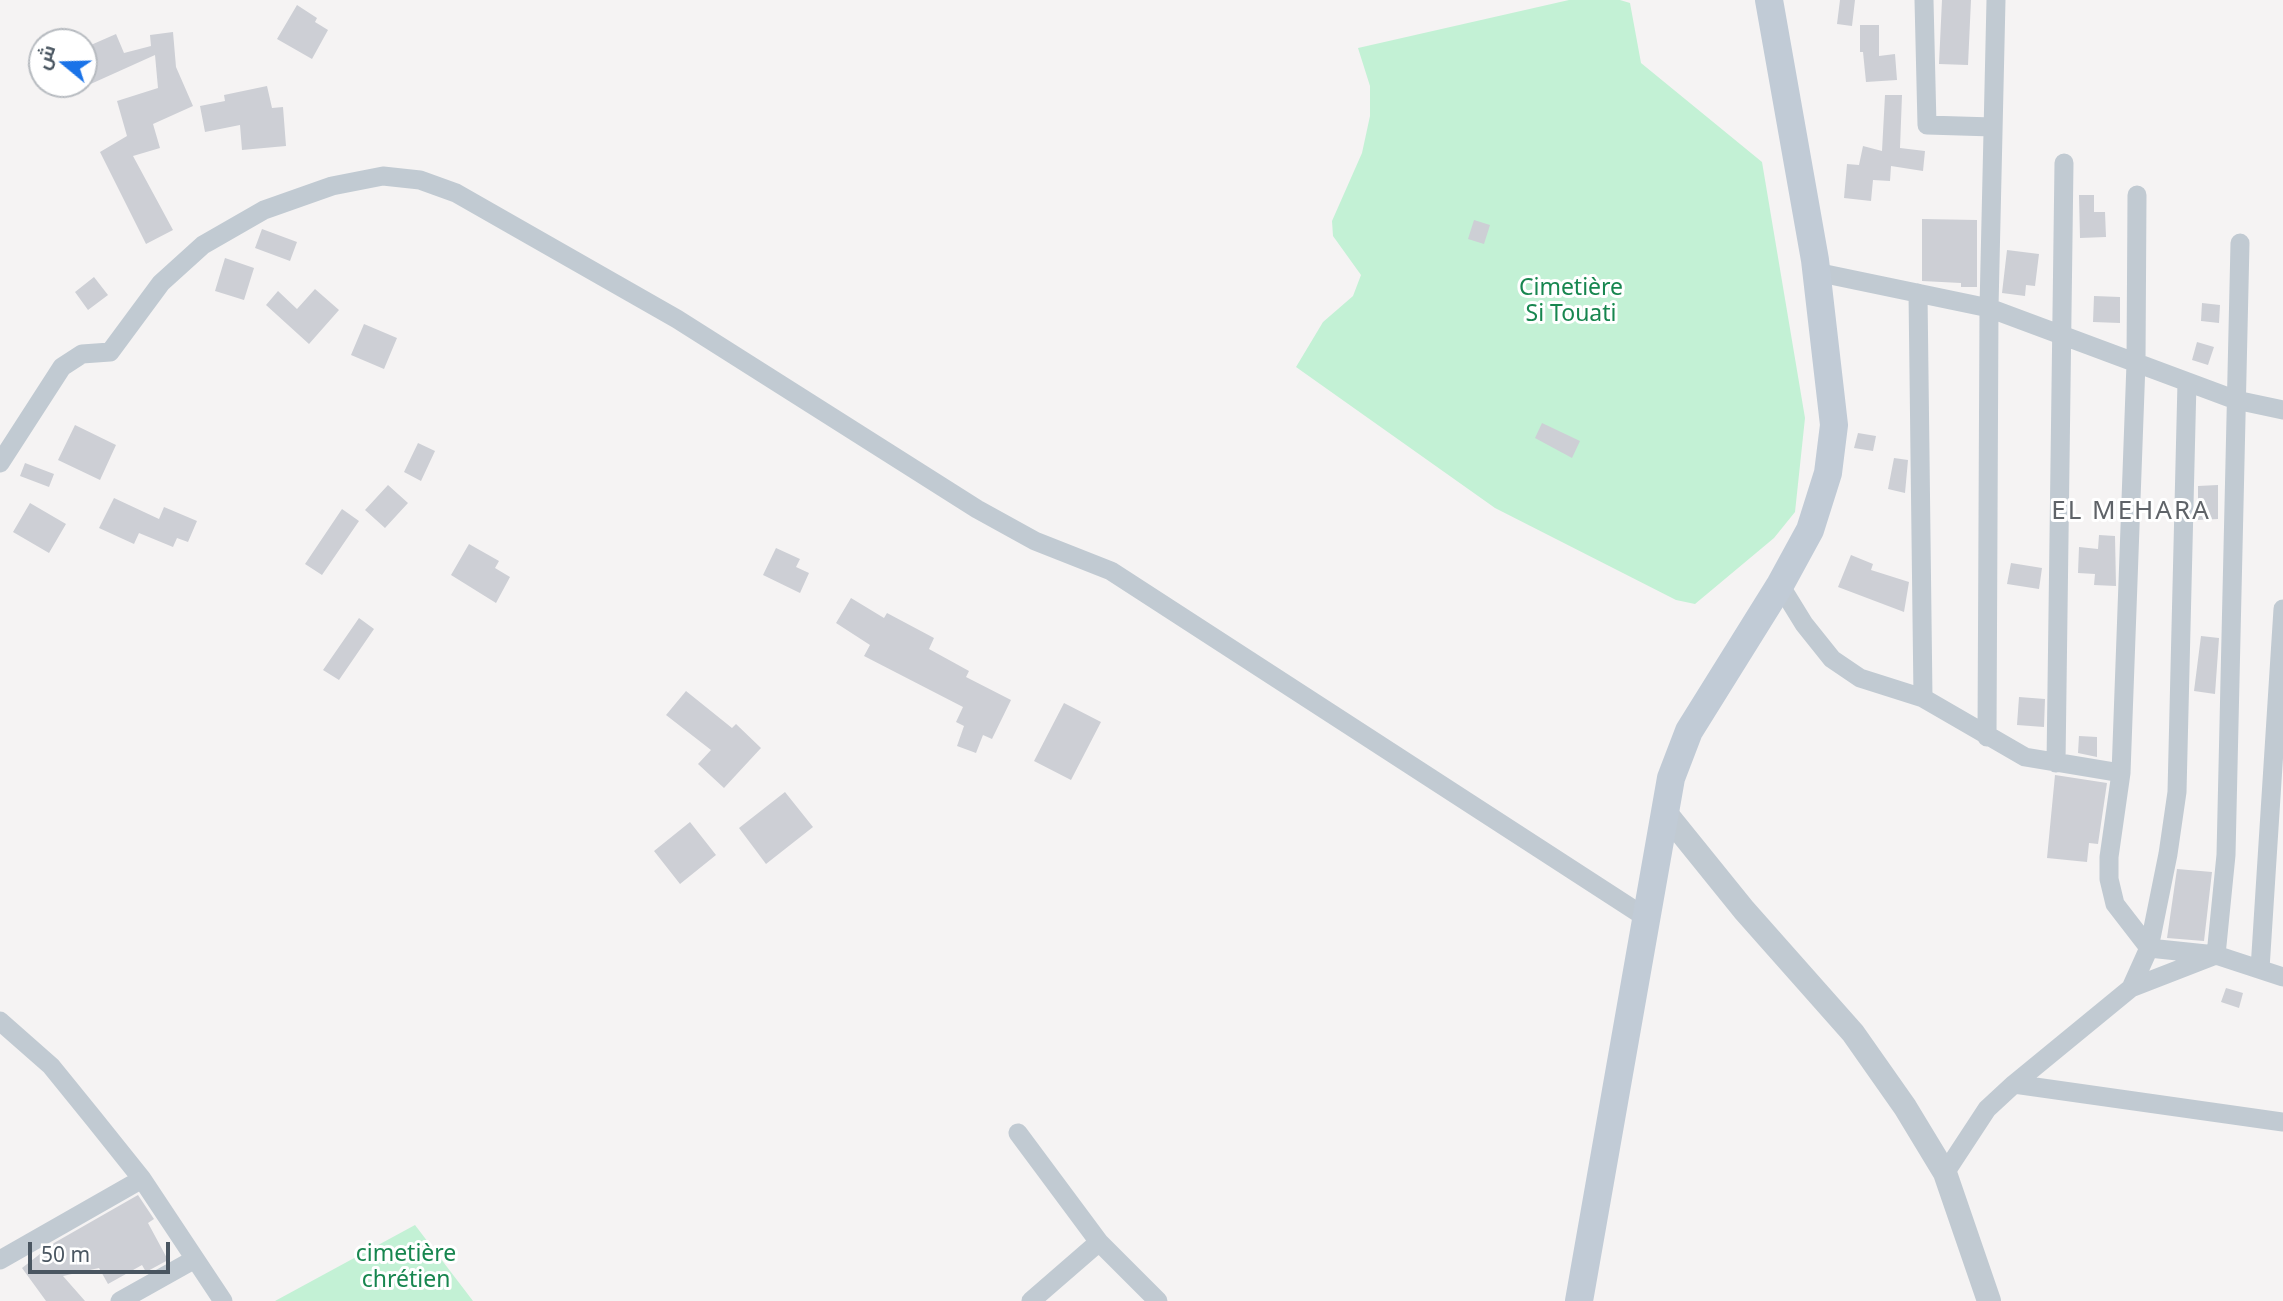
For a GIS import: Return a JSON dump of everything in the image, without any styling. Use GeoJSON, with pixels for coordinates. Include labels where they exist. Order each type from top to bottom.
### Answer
{"type":"FeatureCollection","features":[{"type":"Feature","properties":{"kind":"main road"},"geometry":{"type":"LineString","coordinates":[[1579,1301],[1671,778],[1689,731],[1811,530],[1828,473],[1834,425],[1816,272],[1769,0]]}},
{"type":"Feature","properties":{"kind":"street"},"geometry":{"type":"LineString","coordinates":[[1924,0],[1927,125],[1993,127]]}},
{"type":"Feature","properties":{"kind":"street"},"geometry":{"type":"LineString","coordinates":[[1987,737],[1989,307],[1996,0]]}},
{"type":"Feature","properties":{"kind":"street"},"geometry":{"type":"LineString","coordinates":[[2056,763],[2064,163]]}},
{"type":"Feature","properties":{"kind":"street"},"geometry":{"type":"LineString","coordinates":[[0,463],[62,367],[82,354],[110,352],[161,283],[203,245],[264,210],[332,186],[383,176],[420,180],[456,193],[677,319],[977,509],[1035,541],[1111,571],[1645,917]]}},
{"type":"Feature","properties":{"kind":"street"},"geometry":{"type":"LineString","coordinates":[[2137,195],[2136,363],[2121,774],[2109,857],[2109,879],[2115,904],[2149,947],[2216,955],[2283,977]]}},
{"type":"Feature","properties":{"kind":"street"},"geometry":{"type":"LineString","coordinates":[[2216,955],[2226,855],[2240,243]]}},
{"type":"Feature","properties":{"kind":"street"},"geometry":{"type":"LineString","coordinates":[[1816,272],[1989,307],[2236,400],[2283,410]]}},
{"type":"Feature","properties":{"kind":"street"},"geometry":{"type":"LineString","coordinates":[[1918,293],[1923,698]]}},
{"type":"Feature","properties":{"kind":"street"},"geometry":{"type":"LineString","coordinates":[[2131,988],[2149,947],[2168,854],[2177,792],[2187,382]]}},
{"type":"Feature","properties":{"kind":"street"},"geometry":{"type":"LineString","coordinates":[[1780,585],[1804,624],[1832,659],[1860,678],[1923,698],[2025,757],[2121,774]]}},
{"type":"Feature","properties":{"kind":"street"},"geometry":{"type":"LineString","coordinates":[[2260,969],[2283,609]]}},
{"type":"Feature","properties":{"kind":"street"},"geometry":{"type":"LineString","coordinates":[[1664,811],[1744,910],[1853,1033],[1905,1107],[1945,1173],[1989,1301]]}},
{"type":"Feature","properties":{"kind":"street"},"geometry":{"type":"LineString","coordinates":[[1945,1173],[1987,1109],[2131,988],[2216,955]]}},
{"type":"Feature","properties":{"kind":"street"},"geometry":{"type":"LineString","coordinates":[[0,1021],[51,1066],[142,1179],[223,1301]]}},
{"type":"Feature","properties":{"kind":"street"},"geometry":{"type":"LineString","coordinates":[[2014,1084],[2283,1122]]}},
{"type":"Feature","properties":{"kind":"street"},"geometry":{"type":"LineString","coordinates":[[1018,1133],[1099,1242],[1158,1301]]}},
{"type":"Feature","properties":{"kind":"street"},"geometry":{"type":"LineString","coordinates":[[0,1260],[142,1179]]}},
{"type":"Feature","properties":{"kind":"street"},"geometry":{"type":"LineString","coordinates":[[1031,1301],[1099,1242]]}},
{"type":"Feature","properties":{"kind":"street"},"geometry":{"type":"LineString","coordinates":[[120,1301],[195,1259]]}},
{"type":"Feature","properties":{"kind":"green space","name":"Cimetière Si Touati"},"geometry":{"type":"Polygon","coordinates":[[[1569,0],[1620,0],[1630,3],[1641,63],[1762,162],[1805,418],[1795,512],[1774,538],[1695,604],[1676,600],[1495,508],[1296,367],[1323,322],[1353,296],[1361,275],[1333,236],[1332,221],[1362,153],[1370,116],[1370,86],[1358,48],[1569,0]]]}},
{"type":"Feature","properties":{"kind":"green space","name":"cimetière chrétien"},"geometry":{"type":"Polygon","coordinates":[[[415,1225],[473,1301],[275,1301],[415,1225]]]}},
{"type":"Feature","properties":{"kind":"building"},"geometry":{"type":"Polygon","coordinates":[[[1840,0],[1855,0],[1852,26],[1837,24],[1840,0]]]}},
{"type":"Feature","properties":{"kind":"building"},"geometry":{"type":"Polygon","coordinates":[[[1942,0],[1971,0],[1968,65],[1939,64],[1942,0]]]}},
{"type":"Feature","properties":{"kind":"building"},"geometry":{"type":"Polygon","coordinates":[[[297,5],[317,18],[315,22],[328,30],[312,59],[277,39],[297,5]]]}},
{"type":"Feature","properties":{"kind":"building"},"geometry":{"type":"Polygon","coordinates":[[[1860,25],[1879,25],[1879,56],[1895,54],[1897,80],[1866,82],[1863,52],[1860,52],[1860,25]]]}},
{"type":"Feature","properties":{"kind":"building"},"geometry":{"type":"Polygon","coordinates":[[[173,32],[176,67],[193,106],[153,124],[160,148],[133,156],[173,230],[146,244],[100,152],[127,136],[117,101],[158,88],[155,55],[98,81],[98,42],[116,34],[124,53],[151,46],[150,35],[173,32]]]}},
{"type":"Feature","properties":{"kind":"building"},"geometry":{"type":"Polygon","coordinates":[[[267,86],[272,108],[283,107],[286,146],[242,150],[240,125],[205,132],[200,106],[225,101],[224,95],[267,86]]]}},
{"type":"Feature","properties":{"kind":"building"},"geometry":{"type":"Polygon","coordinates":[[[1885,95],[1902,95],[1900,148],[1925,151],[1923,171],[1891,166],[1890,181],[1873,180],[1871,201],[1844,198],[1847,164],[1859,165],[1863,146],[1882,151],[1885,95]]]}},
{"type":"Feature","properties":{"kind":"building"},"geometry":{"type":"Polygon","coordinates":[[[2079,195],[2094,195],[2094,212],[2105,212],[2106,237],[2080,238],[2079,195]]]}},
{"type":"Feature","properties":{"kind":"building"},"geometry":{"type":"Polygon","coordinates":[[[1922,219],[1977,220],[1977,287],[1961,287],[1961,283],[1922,281],[1922,219]]]}},
{"type":"Feature","properties":{"kind":"building"},"geometry":{"type":"Polygon","coordinates":[[[1474,220],[1490,225],[1484,244],[1468,239],[1474,220]]]}},
{"type":"Feature","properties":{"kind":"building"},"geometry":{"type":"Polygon","coordinates":[[[262,229],[297,242],[290,261],[255,248],[262,229]]]}},
{"type":"Feature","properties":{"kind":"building"},"geometry":{"type":"Polygon","coordinates":[[[2007,250],[2039,254],[2035,286],[2026,285],[2025,296],[2002,293],[2007,250]]]}},
{"type":"Feature","properties":{"kind":"building"},"geometry":{"type":"Polygon","coordinates":[[[225,258],[254,268],[244,300],[215,291],[225,258]]]}},
{"type":"Feature","properties":{"kind":"building"},"geometry":{"type":"Polygon","coordinates":[[[94,277],[108,295],[88,310],[75,292],[94,277]]]}},
{"type":"Feature","properties":{"kind":"building"},"geometry":{"type":"Polygon","coordinates":[[[315,289],[339,310],[309,344],[266,305],[278,291],[297,309],[315,289]]]}},
{"type":"Feature","properties":{"kind":"building"},"geometry":{"type":"Polygon","coordinates":[[[2094,296],[2120,297],[2120,323],[2093,322],[2094,296]]]}},
{"type":"Feature","properties":{"kind":"building"},"geometry":{"type":"Polygon","coordinates":[[[2202,303],[2220,305],[2219,323],[2201,321],[2202,303]]]}},
{"type":"Feature","properties":{"kind":"building"},"geometry":{"type":"Polygon","coordinates":[[[364,324],[397,338],[384,369],[351,355],[364,324]]]}},
{"type":"Feature","properties":{"kind":"building"},"geometry":{"type":"Polygon","coordinates":[[[2197,342],[2214,347],[2208,365],[2192,360],[2197,342]]]}},
{"type":"Feature","properties":{"kind":"building"},"geometry":{"type":"Polygon","coordinates":[[[1542,423],[1580,441],[1572,458],[1535,438],[1542,423]]]}},
{"type":"Feature","properties":{"kind":"building"},"geometry":{"type":"Polygon","coordinates":[[[75,425],[116,445],[100,480],[58,460],[75,425]]]}},
{"type":"Feature","properties":{"kind":"building"},"geometry":{"type":"Polygon","coordinates":[[[1858,433],[1876,436],[1873,451],[1854,448],[1858,433]]]}},
{"type":"Feature","properties":{"kind":"building"},"geometry":{"type":"Polygon","coordinates":[[[418,443],[435,451],[421,481],[404,472],[418,443]]]}},
{"type":"Feature","properties":{"kind":"building"},"geometry":{"type":"Polygon","coordinates":[[[1894,458],[1908,460],[1905,493],[1888,489],[1894,458]]]}},
{"type":"Feature","properties":{"kind":"building"},"geometry":{"type":"Polygon","coordinates":[[[25,463],[54,474],[49,487],[20,476],[25,463]]]}},
{"type":"Feature","properties":{"kind":"building"},"geometry":{"type":"Polygon","coordinates":[[[388,485],[408,503],[385,528],[365,510],[388,485]]]}},
{"type":"Feature","properties":{"kind":"building"},"geometry":{"type":"Polygon","coordinates":[[[2218,485],[2218,519],[2198,520],[2198,486],[2218,485]]]}},
{"type":"Feature","properties":{"kind":"building"},"geometry":{"type":"Polygon","coordinates":[[[114,498],[159,519],[164,507],[197,521],[188,542],[177,538],[173,547],[139,533],[134,544],[99,528],[114,498]]]}},
{"type":"Feature","properties":{"kind":"building"},"geometry":{"type":"Polygon","coordinates":[[[30,503],[66,524],[49,553],[13,532],[30,503]]]}},
{"type":"Feature","properties":{"kind":"building"},"geometry":{"type":"Polygon","coordinates":[[[342,509],[359,521],[322,575],[305,564],[342,509]]]}},
{"type":"Feature","properties":{"kind":"building"},"geometry":{"type":"Polygon","coordinates":[[[2099,535],[2115,536],[2116,586],[2094,585],[2095,574],[2078,573],[2079,547],[2098,549],[2099,535]]]}},
{"type":"Feature","properties":{"kind":"building"},"geometry":{"type":"Polygon","coordinates":[[[469,544],[499,561],[495,568],[510,577],[496,603],[451,575],[469,544]]]}},
{"type":"Feature","properties":{"kind":"building"},"geometry":{"type":"Polygon","coordinates":[[[776,548],[800,559],[796,567],[809,573],[800,593],[763,575],[776,548]]]}},
{"type":"Feature","properties":{"kind":"building"},"geometry":{"type":"Polygon","coordinates":[[[1851,555],[1873,564],[1871,570],[1909,582],[1904,612],[1838,587],[1851,555]]]}},
{"type":"Feature","properties":{"kind":"building"},"geometry":{"type":"Polygon","coordinates":[[[2011,563],[2042,568],[2039,589],[2007,584],[2011,563]]]}},
{"type":"Feature","properties":{"kind":"building"},"geometry":{"type":"Polygon","coordinates":[[[851,598],[884,618],[887,613],[934,638],[929,649],[969,671],[966,677],[1011,700],[992,739],[983,735],[976,753],[957,746],[964,726],[956,722],[963,707],[864,656],[870,645],[836,623],[851,598]]]}},
{"type":"Feature","properties":{"kind":"building"},"geometry":{"type":"Polygon","coordinates":[[[359,618],[374,629],[339,680],[323,670],[359,618]]]}},
{"type":"Feature","properties":{"kind":"building"},"geometry":{"type":"Polygon","coordinates":[[[2201,636],[2219,638],[2215,694],[2194,691],[2201,636]]]}},
{"type":"Feature","properties":{"kind":"building"},"geometry":{"type":"Polygon","coordinates":[[[686,691],[732,728],[736,724],[761,748],[724,788],[698,764],[711,750],[666,715],[686,691]]]}},
{"type":"Feature","properties":{"kind":"building"},"geometry":{"type":"Polygon","coordinates":[[[2019,697],[2045,699],[2044,727],[2017,725],[2019,697]]]}},
{"type":"Feature","properties":{"kind":"building"},"geometry":{"type":"Polygon","coordinates":[[[1064,703],[1101,722],[1071,780],[1034,761],[1064,703]]]}},
{"type":"Feature","properties":{"kind":"building"},"geometry":{"type":"Polygon","coordinates":[[[2079,736],[2097,737],[2097,757],[2078,753],[2079,736]]]}},
{"type":"Feature","properties":{"kind":"building"},"geometry":{"type":"Polygon","coordinates":[[[2055,775],[2107,783],[2098,844],[2089,843],[2087,862],[2047,858],[2055,775]]]}},
{"type":"Feature","properties":{"kind":"building"},"geometry":{"type":"Polygon","coordinates":[[[785,792],[813,827],[766,864],[739,828],[785,792]]]}},
{"type":"Feature","properties":{"kind":"building"},"geometry":{"type":"Polygon","coordinates":[[[690,822],[716,855],[680,884],[654,851],[690,822]]]}},
{"type":"Feature","properties":{"kind":"building"},"geometry":{"type":"Polygon","coordinates":[[[2177,869],[2212,872],[2204,941],[2167,938],[2177,869]]]}},
{"type":"Feature","properties":{"kind":"building"},"geometry":{"type":"Polygon","coordinates":[[[2226,988],[2243,993],[2239,1008],[2221,1002],[2226,988]]]}},
{"type":"Feature","properties":{"kind":"building"},"geometry":{"type":"Polygon","coordinates":[[[138,1195],[154,1219],[148,1223],[168,1260],[146,1272],[142,1265],[108,1284],[99,1268],[63,1276],[85,1301],[46,1301],[22,1268],[54,1243],[138,1195]]]}},
{"type":"Feature","properties":{"kind":"district","name":"EL MEHARA"},"geometry":{"type":"Point","coordinates":[2131,512]}}]}
